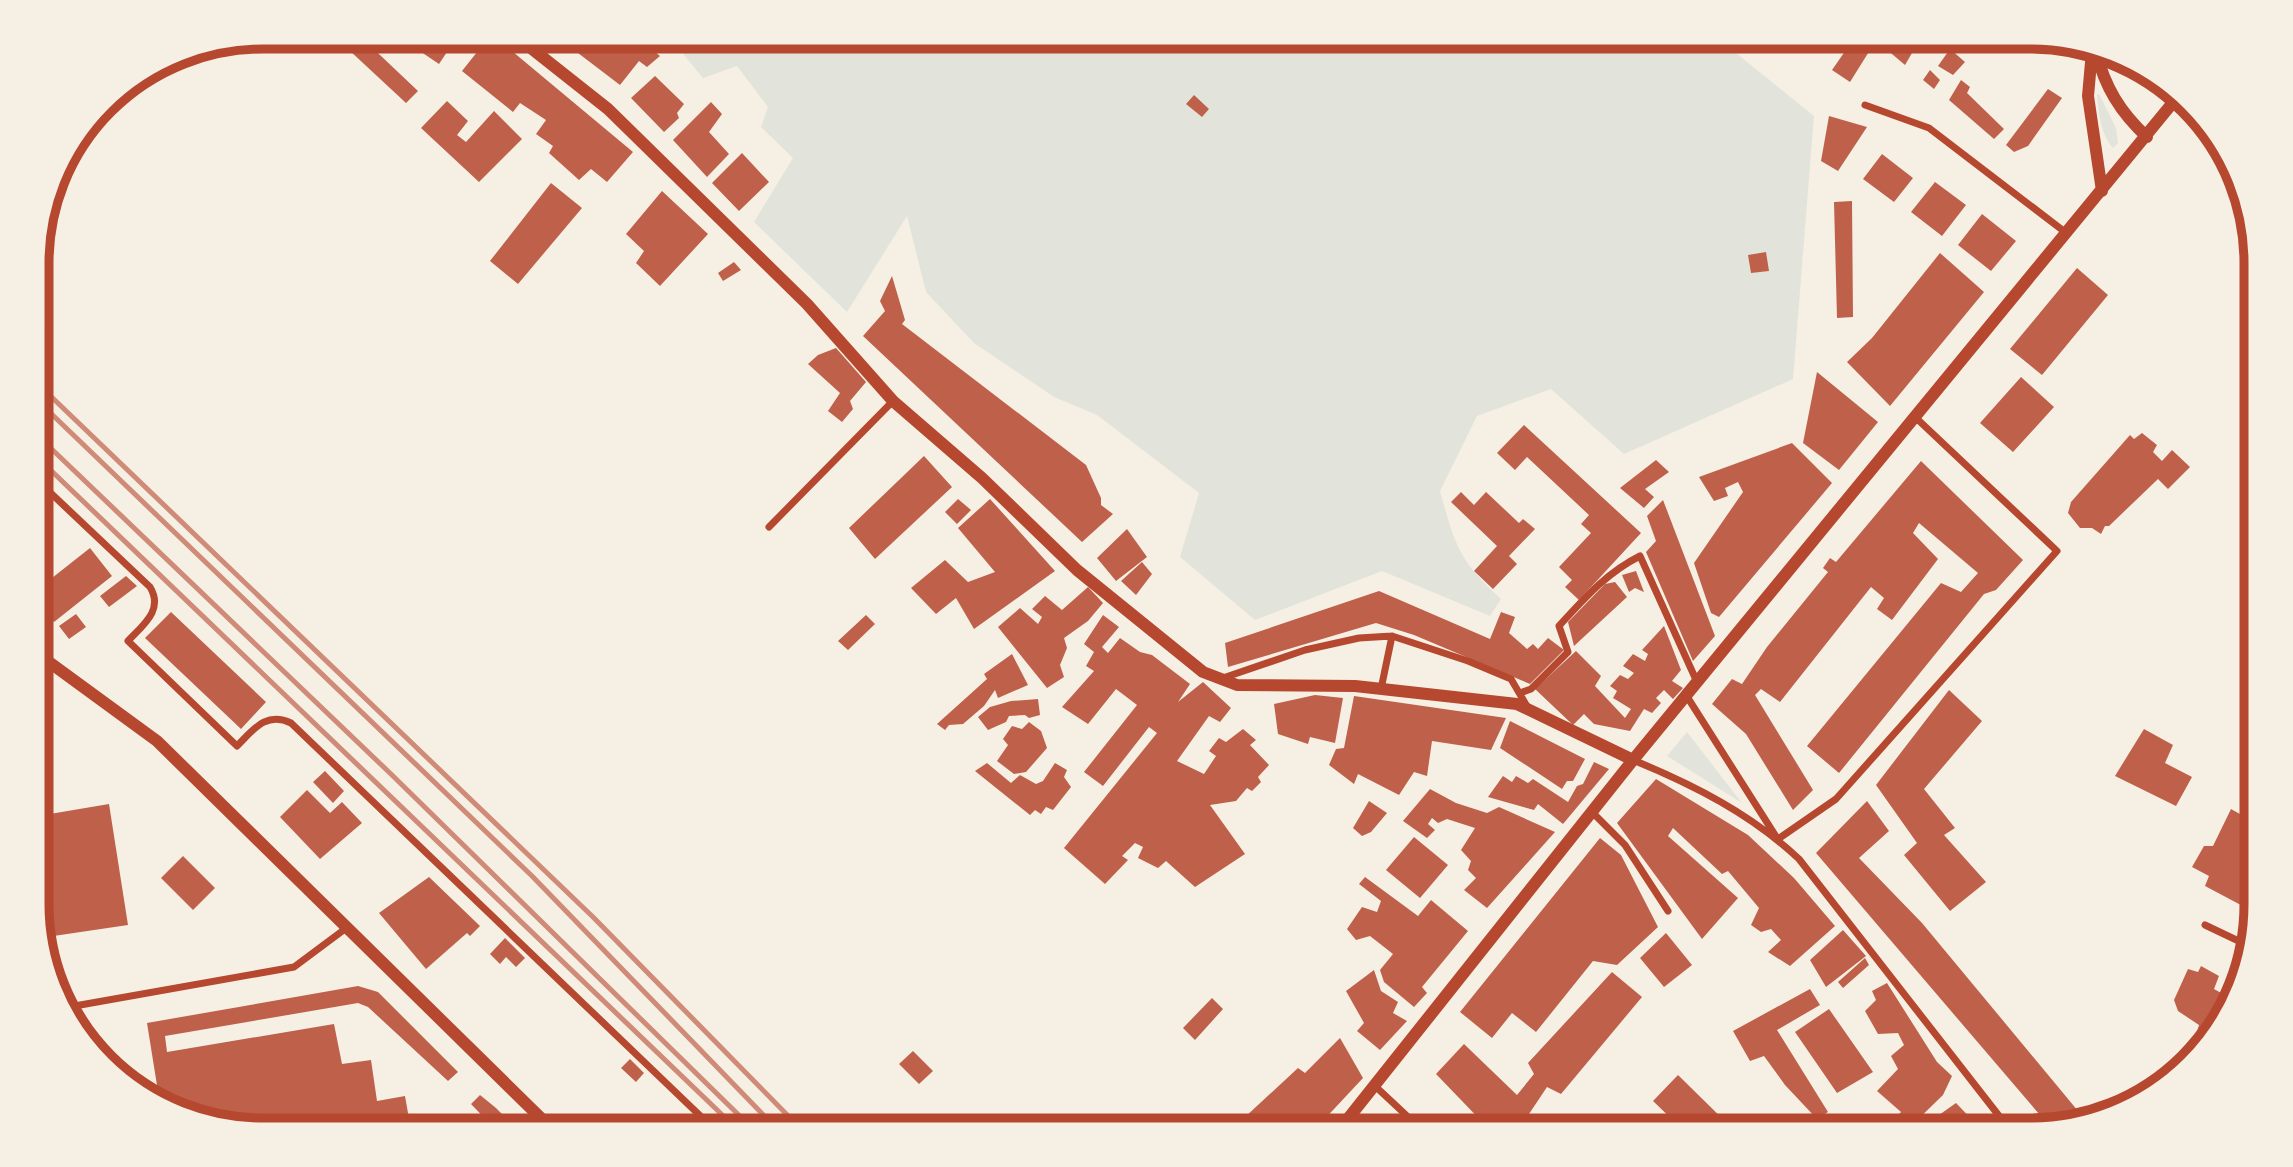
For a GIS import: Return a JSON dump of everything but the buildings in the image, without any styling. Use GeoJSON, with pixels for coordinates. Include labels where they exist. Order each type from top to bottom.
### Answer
{"type":"FeatureCollection","features":[{"type":"Feature","properties":{"kind":"street"},"geometry":{"type":"LineString","coordinates":[[532,49],[608,109],[807,304],[893,401],[982,478],[1077,570],[1203,672],[1237,685],[1355,686],[1517,704],[1633,760],[1692,784],[1778,839],[1799,859],[1849,925],[1892,974],[2001,1118]]}},
{"type":"Feature","properties":{"kind":"street"},"geometry":{"type":"LineString","coordinates":[[2093,58],[2088,96],[2102,191]]}},
{"type":"Feature","properties":{"kind":"street"},"geometry":{"type":"LineString","coordinates":[[2096,59],[2103,79],[2126,117],[2147,136]]}},
{"type":"Feature","properties":{"kind":"street"},"geometry":{"type":"LineString","coordinates":[[1349,1118],[1633,760],[2064,232],[2102,191],[2172,103]]}},
{"type":"Feature","properties":{"kind":"street"},"geometry":{"type":"LineString","coordinates":[[1865,105],[1929,128],[2064,232]]}},
{"type":"Feature","properties":{"kind":"street"},"geometry":{"type":"LineString","coordinates":[[769,527],[893,401]]}},
{"type":"Feature","properties":{"kind":"street"},"geometry":{"type":"LineString","coordinates":[[1778,839],[1836,799],[2057,551],[1914,416]]}},
{"type":"Feature","properties":{"kind":"street"},"geometry":{"type":"LineString","coordinates":[[49,491],[150,587],[156,599],[155,608],[128,641],[237,746],[263,721],[278,718],[291,723],[702,1118]]}},
{"type":"Feature","properties":{"kind":"street"},"geometry":{"type":"LineString","coordinates":[[1520,693],[1531,689],[1567,652],[1559,626],[1596,586],[1618,568],[1640,556],[1697,682]]}},
{"type":"Feature","properties":{"kind":"street"},"geometry":{"type":"LineString","coordinates":[[1220,679],[1305,650],[1360,638],[1392,636],[1468,661],[1511,679],[1531,711]]}},
{"type":"Feature","properties":{"kind":"street"},"geometry":{"type":"LineString","coordinates":[[1381,689],[1392,636]]}},
{"type":"Feature","properties":{"kind":"street"},"geometry":{"type":"LineString","coordinates":[[49,662],[157,741],[345,929],[541,1118]]}},
{"type":"Feature","properties":{"kind":"street"},"geometry":{"type":"LineString","coordinates":[[1686,695],[1778,839]]}},
{"type":"Feature","properties":{"kind":"street"},"geometry":{"type":"LineString","coordinates":[[1592,812],[1625,845],[1668,911]]}},
{"type":"Feature","properties":{"kind":"street"},"geometry":{"type":"LineString","coordinates":[[2206,925],[2240,942]]}},
{"type":"Feature","properties":{"kind":"street"},"geometry":{"type":"LineString","coordinates":[[75,1006],[294,967],[345,929]]}},
{"type":"Feature","properties":{"kind":"street"},"geometry":{"type":"LineString","coordinates":[[1375,1086],[1409,1118]]}},
{"type":"Feature","properties":{"kind":"shaded area"},"geometry":{"type":"Polygon","coordinates":[[[679,49],[1731,49],[1814,116],[1793,379],[1624,454],[1551,389],[1477,416],[1440,491],[1460,551],[1476,574],[1501,599],[1490,616],[1382,571],[1255,620],[1180,557],[1199,493],[1097,415],[1054,397],[974,343],[926,292],[907,216],[847,312],[754,222],[793,158],[761,127],[768,107],[737,66],[703,78],[679,49]]]}},
{"type":"Feature","properties":{"kind":"shaded area"},"geometry":{"type":"Polygon","coordinates":[[[2099,94],[2116,128],[2118,143],[2113,148],[2101,123],[2099,94]]]}},
{"type":"Feature","properties":{"kind":"shaded area"},"geometry":{"type":"Polygon","coordinates":[[[1687,732],[1742,803],[1667,756],[1687,732]]]}},
{"type":"Feature","properties":{"kind":"railway"},"geometry":{"type":"LineString","coordinates":[[49,395],[593,917],[790,1118]]}},
{"type":"Feature","properties":{"kind":"railway"},"geometry":{"type":"LineString","coordinates":[[49,412],[532,876],[766,1118]]}},
{"type":"Feature","properties":{"kind":"railway"},"geometry":{"type":"LineString","coordinates":[[49,447],[393,776],[742,1118]]}},
{"type":"Feature","properties":{"kind":"railway"},"geometry":{"type":"LineString","coordinates":[[49,469],[726,1118]]}}]}
